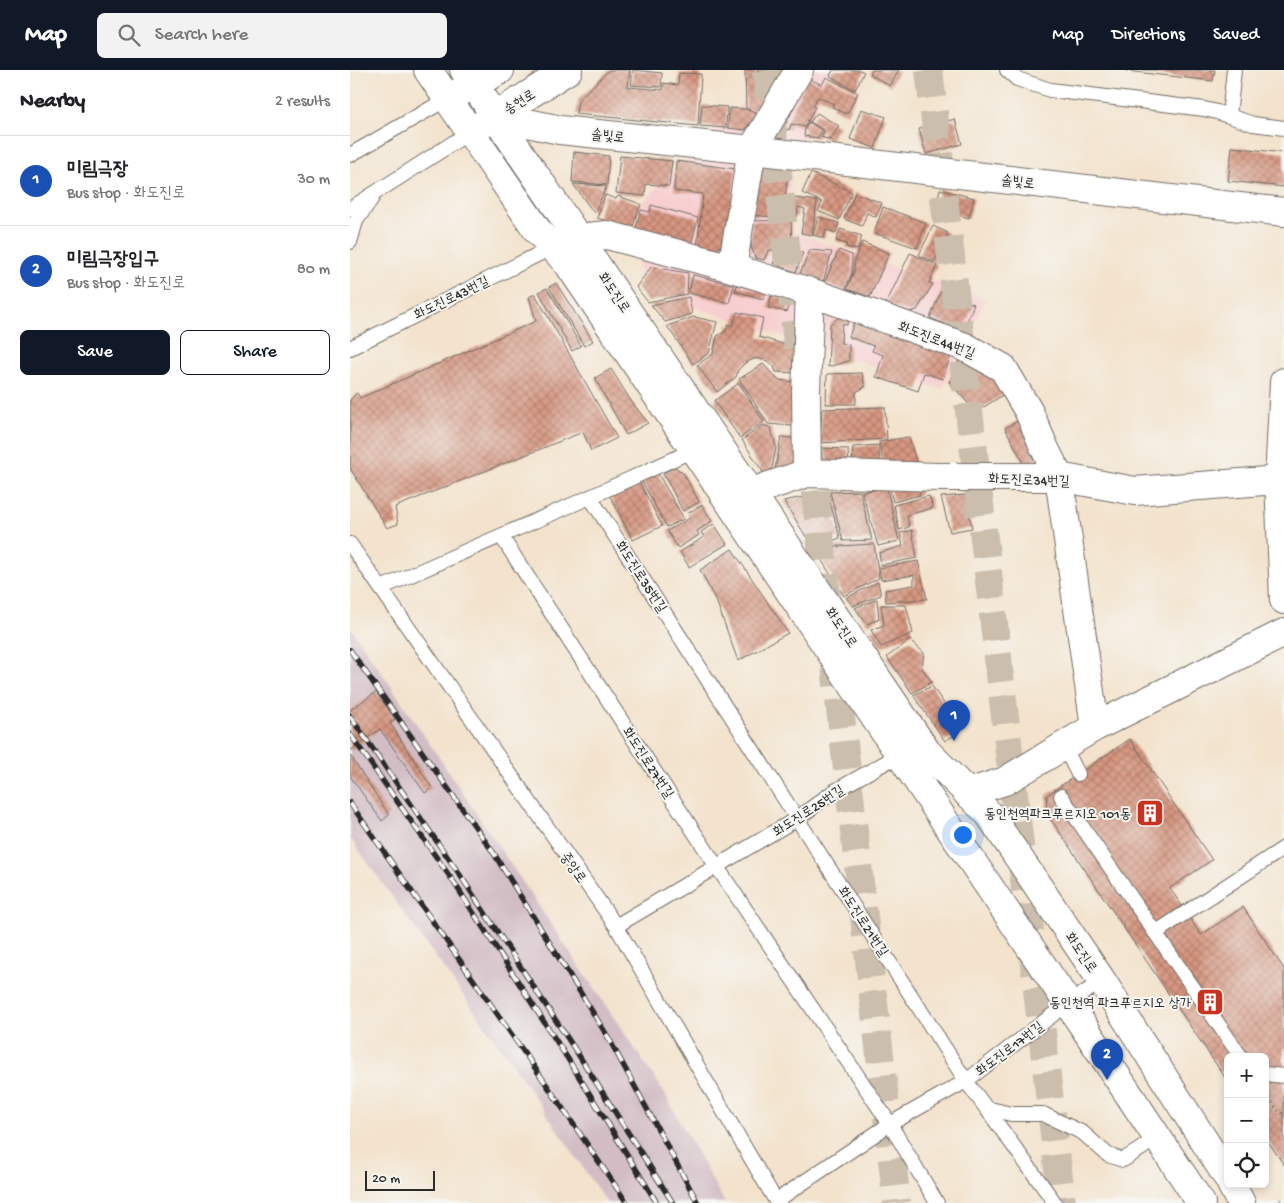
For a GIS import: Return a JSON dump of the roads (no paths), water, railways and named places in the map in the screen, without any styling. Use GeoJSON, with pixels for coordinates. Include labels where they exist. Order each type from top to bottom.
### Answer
{"type":"FeatureCollection","features":[{"type":"Feature","properties":{"kind":"street","name":"화도진로"},"geometry":{"type":"LineString","coordinates":[[428,70],[537,230],[569,265],[705,445]]}},
{"type":"Feature","properties":{"kind":"street"},"geometry":{"type":"LineString","coordinates":[[447,99],[469,77],[500,70]]}},
{"type":"Feature","properties":{"kind":"street","name":"송현로"},"geometry":{"type":"LineString","coordinates":[[470,132],[568,70]]}},
{"type":"Feature","properties":{"kind":"street"},"geometry":{"type":"LineString","coordinates":[[732,268],[752,150],[799,70]]}},
{"type":"Feature","properties":{"kind":"street","name":"화도진로"},"geometry":{"type":"LineString","coordinates":[[469,77],[578,238],[899,755],[1201,1203]]}},
{"type":"Feature","properties":{"kind":"street","name":"솔빛로"},"geometry":{"type":"LineString","coordinates":[[496,116],[560,130],[752,150],[1284,212]]}},
{"type":"Feature","properties":{"kind":"street","name":"화도진로44번길"},"geometry":{"type":"LineString","coordinates":[[578,238],[607,235],[732,268],[810,292],[965,347],[1003,368],[1029,412],[1059,477],[1095,727]]}},
{"type":"Feature","properties":{"kind":"street"},"geometry":{"type":"LineString","coordinates":[[808,473],[806,391],[810,292]]}},
{"type":"Feature","properties":{"kind":"street"},"geometry":{"type":"LineString","coordinates":[[1284,382],[1282,480],[1284,600]]}},
{"type":"Feature","properties":{"kind":"street","name":"화도진로34번길"},"geometry":{"type":"LineString","coordinates":[[740,497],[808,473],[939,477],[1059,477],[1135,491],[1282,480]]}},
{"type":"Feature","properties":{"kind":"street","name":"화도진로"},"geometry":{"type":"LineString","coordinates":[[740,497],[927,752],[989,814],[1102,981],[1224,1172]]}},
{"type":"Feature","properties":{"kind":"street"},"geometry":{"type":"LineString","coordinates":[[967,793],[1006,781],[1095,727],[1284,633]]}},
{"type":"Feature","properties":{"kind":"street"},"geometry":{"type":"LineString","coordinates":[[1233,1188],[1241,1203]]}},
{"type":"Feature","properties":{"kind":"lane"},"geometry":{"type":"LineString","coordinates":[[1007,70],[1017,79],[1050,90],[1204,110],[1253,124],[1284,128]]}},
{"type":"Feature","properties":{"kind":"lane"},"geometry":{"type":"LineString","coordinates":[[1229,116],[1234,70]]}},
{"type":"Feature","properties":{"kind":"lane"},"geometry":{"type":"LineString","coordinates":[[352,153],[447,99]]}},
{"type":"Feature","properties":{"kind":"lane"},"geometry":{"type":"LineString","coordinates":[[350,208],[470,132]]}},
{"type":"Feature","properties":{"kind":"lane"},"geometry":{"type":"LineString","coordinates":[[350,242],[356,221],[376,192]]}},
{"type":"Feature","properties":{"kind":"lane","name":"화도진로43번길"},"geometry":{"type":"LineString","coordinates":[[350,348],[553,247]]}},
{"type":"Feature","properties":{"kind":"lane"},"geometry":{"type":"LineString","coordinates":[[381,588],[705,445]]}},
{"type":"Feature","properties":{"kind":"lane","name":"화도진로35번길"},"geometry":{"type":"LineString","coordinates":[[590,497],[763,764]]}},
{"type":"Feature","properties":{"kind":"lane","name":"화도진로27번길"},"geometry":{"type":"LineString","coordinates":[[501,536],[717,867]]}},
{"type":"Feature","properties":{"kind":"lane","name":"중앙로"},"geometry":{"type":"LineString","coordinates":[[350,544],[616,926],[777,1202]]}},
{"type":"Feature","properties":{"kind":"lane"},"geometry":{"type":"LineString","coordinates":[[1064,746],[1078,774]]}},
{"type":"Feature","properties":{"kind":"lane","name":"화도진로25번길"},"geometry":{"type":"LineString","coordinates":[[616,926],[798,818],[833,792],[899,755]]}},
{"type":"Feature","properties":{"kind":"lane","name":"화도진로21번길"},"geometry":{"type":"LineString","coordinates":[[763,764],[930,1024]]}},
{"type":"Feature","properties":{"kind":"lane"},"geometry":{"type":"LineString","coordinates":[[1061,796],[1238,1053]]}},
{"type":"Feature","properties":{"kind":"lane"},"geometry":{"type":"LineString","coordinates":[[1155,933],[1284,848]]}},
{"type":"Feature","properties":{"kind":"lane"},"geometry":{"type":"LineString","coordinates":[[717,867],[890,1124],[937,1203]]}},
{"type":"Feature","properties":{"kind":"lane","name":"화도진로17번길"},"geometry":{"type":"LineString","coordinates":[[777,1202],[890,1124],[966,1081],[1067,1004],[1102,981]]}},
{"type":"Feature","properties":{"kind":"lane","name":"화도진로17번길"},"geometry":{"type":"LineString","coordinates":[[930,1024],[966,1081]]}},
{"type":"Feature","properties":{"kind":"lane"},"geometry":{"type":"LineString","coordinates":[[1269,1074],[1284,1076]]}},
{"type":"Feature","properties":{"kind":"lane"},"geometry":{"type":"LineString","coordinates":[[966,1081],[1055,1203]]}},
{"type":"Feature","properties":{"kind":"lane"},"geometry":{"type":"LineString","coordinates":[[986,1108],[1011,1114],[1043,1114],[1083,1133],[1108,1155],[1123,1160],[1157,1138]]}},
{"type":"Feature","properties":{"kind":"tunnel"},"geometry":{"type":"LineString","coordinates":[[766,70],[799,359]]}},
{"type":"Feature","properties":{"kind":"tunnel"},"geometry":{"type":"LineString","coordinates":[[929,70],[1062,1203]]}},
{"type":"Feature","properties":{"kind":"tunnel"},"geometry":{"type":"LineString","coordinates":[[810,449],[897,1203]]}},
{"type":"Feature","properties":{"kind":"railway"},"geometry":{"type":"LineString","coordinates":[[350,650],[493,852],[608,1037],[698,1203]]}},
{"type":"Feature","properties":{"kind":"railway"},"geometry":{"type":"LineString","coordinates":[[350,716],[460,875],[673,1203]]}},
{"type":"Feature","properties":{"kind":"railway"},"geometry":{"type":"LineString","coordinates":[[350,734],[453,881],[568,1059],[657,1203]]}},
{"type":"Feature","properties":{"kind":"railway"},"geometry":{"type":"LineString","coordinates":[[350,803],[627,1203]]}},
{"type":"Feature","properties":{"kind":"place","name":"미림극장"},"geometry":{"type":"Point","coordinates":[954,741]}},
{"type":"Feature","properties":{"kind":"place","name":"동인천역파크푸르지오 101동"},"geometry":{"type":"Point","coordinates":[1150,813]}},
{"type":"Feature","properties":{"kind":"place","name":"동인천역 파크푸르지오 상가"},"geometry":{"type":"Point","coordinates":[1210,1002]}},
{"type":"Feature","properties":{"kind":"place","name":"미림극장입구"},"geometry":{"type":"Point","coordinates":[1107,1080]}}]}
